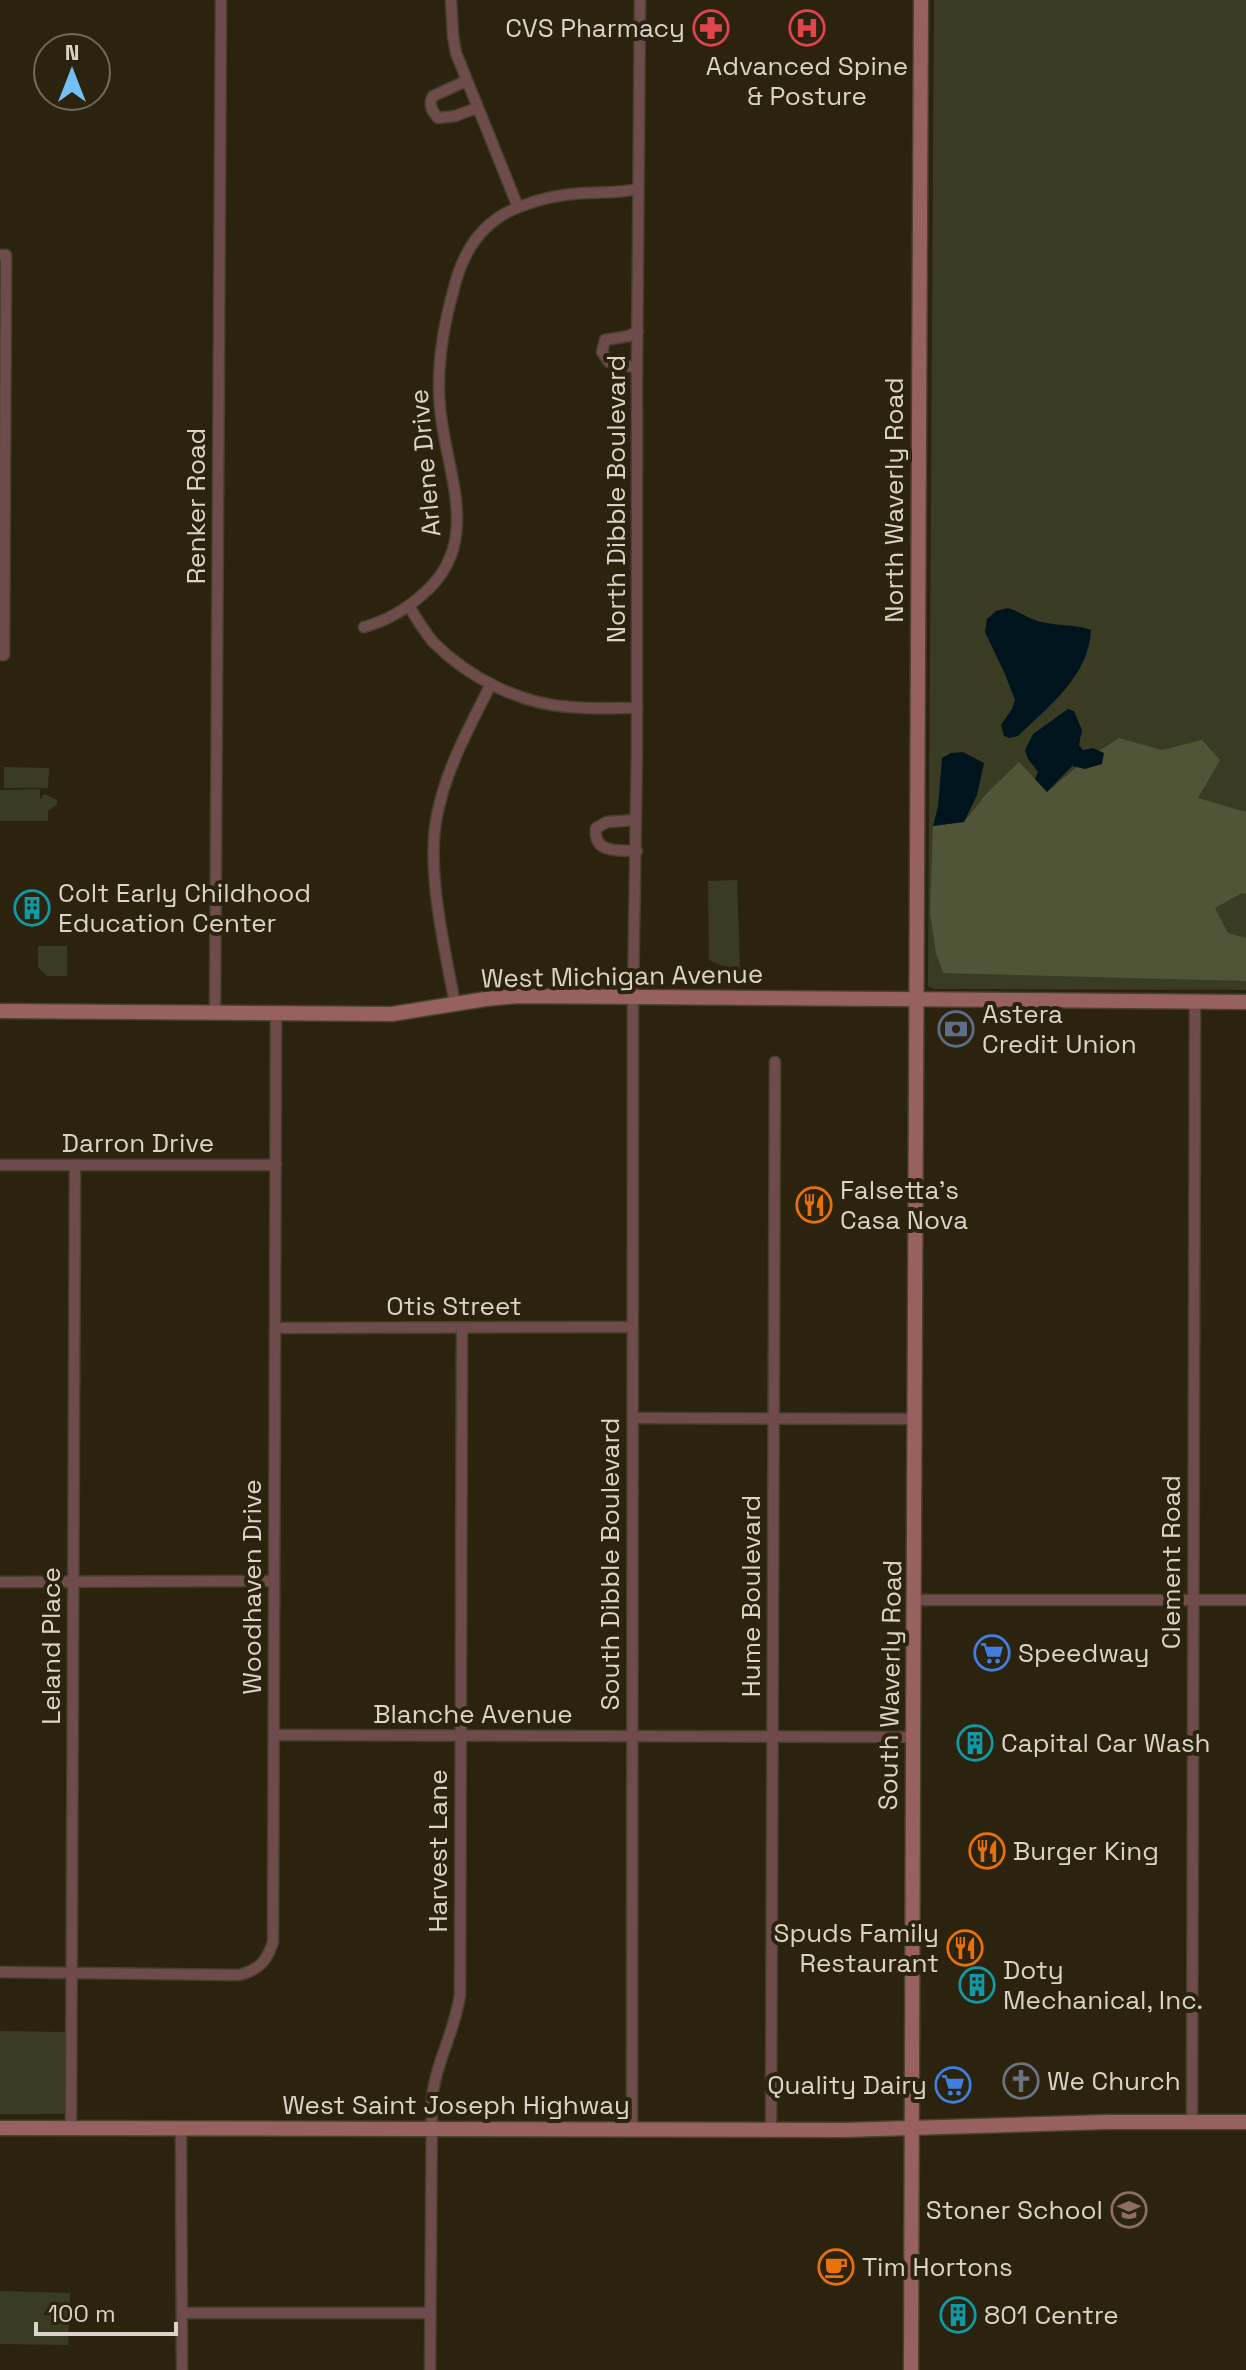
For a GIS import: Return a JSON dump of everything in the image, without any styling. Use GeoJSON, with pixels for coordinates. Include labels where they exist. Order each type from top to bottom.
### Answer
{"type":"FeatureCollection","features":[{"type":"Feature","properties":{"kind":"street","name":"Renker Road"},"geometry":{"type":"LineString","coordinates":[[215,1013],[221,0]]}},
{"type":"Feature","properties":{"kind":"street"},"geometry":{"type":"LineString","coordinates":[[451,0],[453,36],[466,81],[518,207]]}},
{"type":"Feature","properties":{"kind":"street","name":"North Dibble Boulevard"},"geometry":{"type":"LineString","coordinates":[[633,997],[637,851],[640,0]]}},
{"type":"Feature","properties":{"kind":"street","name":"North Waverly Road"},"geometry":{"type":"LineString","coordinates":[[914,1000],[921,0]]}},
{"type":"Feature","properties":{"kind":"street"},"geometry":{"type":"LineString","coordinates":[[466,81],[433,96],[430,101],[432,111],[438,118],[447,118],[477,108]]}},
{"type":"Feature","properties":{"kind":"street","name":"Arlene Drive"},"geometry":{"type":"LineString","coordinates":[[364,627],[387,619],[409,606],[432,587],[452,558],[457,510],[444,439],[439,357],[456,279],[468,248],[490,224],[518,207],[580,193],[638,189]]}},
{"type":"Feature","properties":{"kind":"street"},"geometry":{"type":"LineString","coordinates":[[2,655],[3,255]]}},
{"type":"Feature","properties":{"kind":"street"},"geometry":{"type":"LineString","coordinates":[[637,368],[609,362],[602,352],[605,340],[629,336],[638,331]]}},
{"type":"Feature","properties":{"kind":"street"},"geometry":{"type":"LineString","coordinates":[[409,606],[431,640],[450,657],[491,684],[543,703],[569,707],[637,708]]}},
{"type":"Feature","properties":{"kind":"street"},"geometry":{"type":"LineString","coordinates":[[455,1004],[436,888],[433,838],[447,778],[491,684]]}},
{"type":"Feature","properties":{"kind":"street"},"geometry":{"type":"LineString","coordinates":[[636,820],[607,822],[596,828],[595,833],[597,843],[603,847],[637,851]]}},
{"type":"Feature","properties":{"kind":"street","name":"West Michigan Avenue"},"geometry":{"type":"LineString","coordinates":[[0,1011],[392,1014],[519,996],[1246,1002]]}},
{"type":"Feature","properties":{"kind":"street","name":"South Dibble Boulevard"},"geometry":{"type":"LineString","coordinates":[[632,2130],[633,997]]}},
{"type":"Feature","properties":{"kind":"street","name":"South Waverly Road"},"geometry":{"type":"LineString","coordinates":[[911,2370],[914,1000]]}},
{"type":"Feature","properties":{"kind":"street","name":"Clement Road"},"geometry":{"type":"LineString","coordinates":[[1192,2122],[1195,1002]]}},
{"type":"Feature","properties":{"kind":"street","name":"Woodhaven Drive"},"geometry":{"type":"LineString","coordinates":[[0,1972],[239,1975],[261,1966],[269,1956],[273,1942],[276,1014]]}},
{"type":"Feature","properties":{"kind":"street","name":"Hume Boulevard"},"geometry":{"type":"LineString","coordinates":[[771,2130],[775,1062]]}},
{"type":"Feature","properties":{"kind":"street","name":"Darron Drive"},"geometry":{"type":"LineString","coordinates":[[0,1165],[276,1165]]}},
{"type":"Feature","properties":{"kind":"street","name":"Leland Place"},"geometry":{"type":"LineString","coordinates":[[71,2128],[75,1165]]}},
{"type":"Feature","properties":{"kind":"street","name":"Otis Street"},"geometry":{"type":"LineString","coordinates":[[276,1328],[632,1327]]}},
{"type":"Feature","properties":{"kind":"street","name":"Harvest Lane"},"geometry":{"type":"LineString","coordinates":[[430,2370],[434,2086],[453,2029],[460,1995],[462,1328]]}},
{"type":"Feature","properties":{"kind":"street"},"geometry":{"type":"LineString","coordinates":[[633,1418],[913,1419]]}},
{"type":"Feature","properties":{"kind":"street"},"geometry":{"type":"LineString","coordinates":[[0,1582],[274,1581]]}},
{"type":"Feature","properties":{"kind":"street"},"geometry":{"type":"LineString","coordinates":[[915,1600],[1246,1600]]}},
{"type":"Feature","properties":{"kind":"street","name":"Blanche Avenue"},"geometry":{"type":"LineString","coordinates":[[274,1735],[913,1737]]}},
{"type":"Feature","properties":{"kind":"street","name":"West Saint Joseph Highway"},"geometry":{"type":"LineString","coordinates":[[0,2128],[771,2130],[1246,2122]]}},
{"type":"Feature","properties":{"kind":"street"},"geometry":{"type":"LineString","coordinates":[[181,2129],[182,2370]]}},
{"type":"Feature","properties":{"kind":"street"},"geometry":{"type":"LineString","coordinates":[[182,2313],[430,2313]]}},
{"type":"Feature","properties":{"kind":"green space"},"geometry":{"type":"Polygon","coordinates":[[[934,0],[1246,0],[1246,990],[934,989],[928,986],[934,0]]]}},
{"type":"Feature","properties":{"kind":"green space"},"geometry":{"type":"Polygon","coordinates":[[[1119,738],[1162,750],[1202,740],[1220,760],[1198,798],[1246,812],[1246,894],[1242,893],[1215,908],[1228,933],[1246,938],[1246,981],[943,973],[936,953],[930,913],[933,826],[964,822],[987,793],[1019,762],[1047,792],[1085,760],[1119,738]]]}},
{"type":"Feature","properties":{"kind":"green space"},"geometry":{"type":"Polygon","coordinates":[[[4,767],[49,768],[48,788],[4,788],[4,767]]]}},
{"type":"Feature","properties":{"kind":"green space"},"geometry":{"type":"Polygon","coordinates":[[[40,789],[40,800],[44,794],[57,800],[57,804],[48,811],[48,821],[0,821],[0,790],[40,789]]]}},
{"type":"Feature","properties":{"kind":"green space"},"geometry":{"type":"Polygon","coordinates":[[[737,880],[740,969],[732,970],[709,960],[708,881],[737,880]]]}},
{"type":"Feature","properties":{"kind":"green space"},"geometry":{"type":"Polygon","coordinates":[[[38,946],[67,946],[67,976],[47,976],[38,967],[38,946]]]}},
{"type":"Feature","properties":{"kind":"green space"},"geometry":{"type":"Polygon","coordinates":[[[0,2031],[66,2032],[65,2114],[0,2114],[0,2031]]]}},
{"type":"Feature","properties":{"kind":"green space"},"geometry":{"type":"Polygon","coordinates":[[[0,2291],[70,2293],[68,2345],[0,2344],[0,2291]]]}},
{"type":"Feature","properties":{"kind":"water"},"geometry":{"type":"Polygon","coordinates":[[[1007,608],[1039,621],[1091,630],[1089,647],[1075,676],[1054,702],[1018,736],[1009,738],[1004,736],[1001,725],[1015,700],[985,632],[987,619],[996,611],[1007,608]]]}},
{"type":"Feature","properties":{"kind":"water"},"geometry":{"type":"Polygon","coordinates":[[[1068,709],[1074,711],[1082,730],[1079,745],[1083,750],[1093,748],[1104,753],[1102,764],[1085,769],[1072,766],[1047,792],[1035,779],[1038,772],[1025,750],[1033,734],[1068,709]]]}},
{"type":"Feature","properties":{"kind":"water"},"geometry":{"type":"Polygon","coordinates":[[[963,752],[984,763],[977,795],[964,822],[933,826],[938,807],[942,758],[963,752]]]}},
{"type":"Feature","properties":{"kind":"place","name":"CVS Pharmacy"},"geometry":{"type":"Point","coordinates":[711,28]}},
{"type":"Feature","properties":{"kind":"place","name":"Advanced Spine & Posture"},"geometry":{"type":"Point","coordinates":[807,28]}},
{"type":"Feature","properties":{"kind":"place","name":"Colt Early Childhood Education Center"},"geometry":{"type":"Point","coordinates":[32,908]}},
{"type":"Feature","properties":{"kind":"place","name":"Astera Credit Union"},"geometry":{"type":"Point","coordinates":[956,1029]}},
{"type":"Feature","properties":{"kind":"place","name":"Falsetta's Casa Nova"},"geometry":{"type":"Point","coordinates":[814,1205]}},
{"type":"Feature","properties":{"kind":"place","name":"Speedway"},"geometry":{"type":"Point","coordinates":[992,1653]}},
{"type":"Feature","properties":{"kind":"place","name":"Capital Car Wash"},"geometry":{"type":"Point","coordinates":[975,1743]}},
{"type":"Feature","properties":{"kind":"place","name":"Burger King"},"geometry":{"type":"Point","coordinates":[987,1851]}},
{"type":"Feature","properties":{"kind":"place","name":"Spuds Family Restaurant"},"geometry":{"type":"Point","coordinates":[965,1948]}},
{"type":"Feature","properties":{"kind":"place","name":"Doty Mechanical, Inc."},"geometry":{"type":"Point","coordinates":[977,1985]}},
{"type":"Feature","properties":{"kind":"place","name":"We Church"},"geometry":{"type":"Point","coordinates":[1021,2081]}},
{"type":"Feature","properties":{"kind":"place","name":"Quality Dairy"},"geometry":{"type":"Point","coordinates":[953,2085]}},
{"type":"Feature","properties":{"kind":"place","name":"Stoner School"},"geometry":{"type":"Point","coordinates":[1129,2210]}},
{"type":"Feature","properties":{"kind":"place","name":"Tim Hortons"},"geometry":{"type":"Point","coordinates":[836,2267]}},
{"type":"Feature","properties":{"kind":"place","name":"801 Centre"},"geometry":{"type":"Point","coordinates":[958,2315]}}]}
